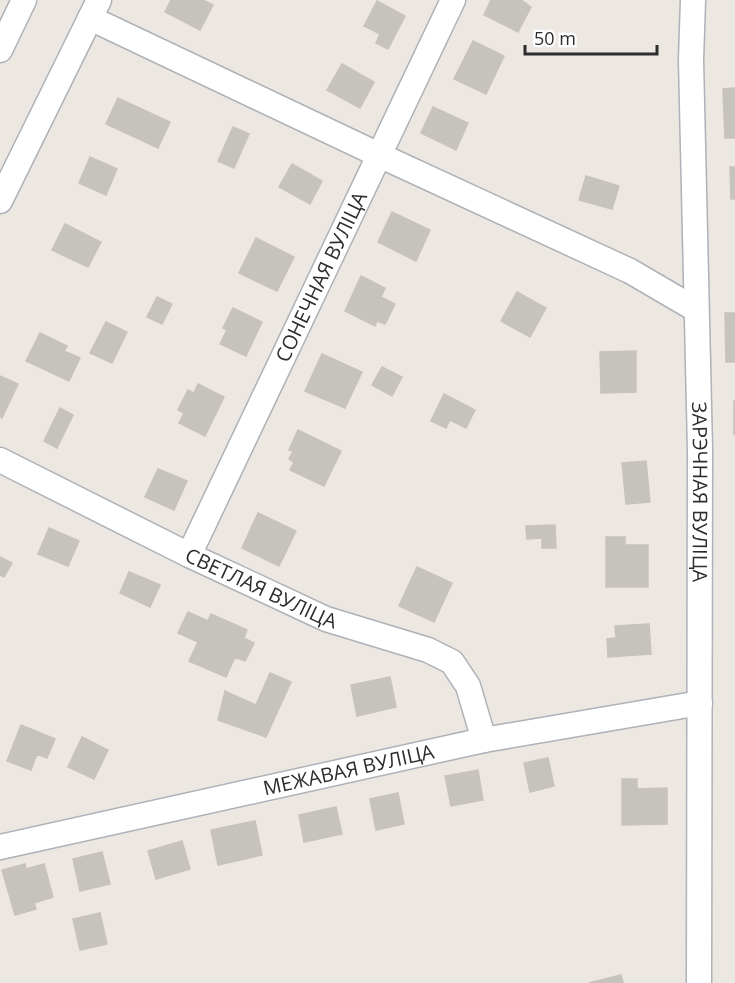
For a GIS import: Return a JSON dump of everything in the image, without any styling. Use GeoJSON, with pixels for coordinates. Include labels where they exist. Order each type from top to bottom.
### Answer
{"type":"FeatureCollection","features":[{"type":"Feature","properties":{"kind":"street"},"geometry":{"type":"LineString","coordinates":[[0,50],[24,0]]}},
{"type":"Feature","properties":{"kind":"street","name":"СОНЕЧНАЯ ВУЛІЦА"},"geometry":{"type":"LineString","coordinates":[[189,555],[453,0]]}},
{"type":"Feature","properties":{"kind":"street","name":"ЗАРЭЧНАЯ ВУЛІЦА"},"geometry":{"type":"LineString","coordinates":[[693,0],[691,60],[700,462],[699,983]]}},
{"type":"Feature","properties":{"kind":"street"},"geometry":{"type":"LineString","coordinates":[[0,201],[94,9],[378,155],[630,271],[695,309]]}},
{"type":"Feature","properties":{"kind":"street","name":"СВЕТЛАЯ ВУЛІЦА"},"geometry":{"type":"LineString","coordinates":[[0,460],[189,555],[326,619],[428,650],[452,662],[468,686],[484,740]]}},
{"type":"Feature","properties":{"kind":"street","name":"МЕЖАВАЯ ВУЛІЦА"},"geometry":{"type":"LineString","coordinates":[[0,847],[484,740],[700,703]]}},
{"type":"Feature","properties":{"kind":"building"},"geometry":{"type":"Polygon","coordinates":[[[171,0],[203,0],[213,5],[200,30],[165,12],[171,0]]]}},
{"type":"Feature","properties":{"kind":"building"},"geometry":{"type":"Polygon","coordinates":[[[491,0],[521,0],[531,7],[518,32],[484,15],[491,0]]]}},
{"type":"Feature","properties":{"kind":"building"},"geometry":{"type":"Polygon","coordinates":[[[377,1],[405,16],[388,49],[376,43],[380,34],[364,26],[377,1]]]}},
{"type":"Feature","properties":{"kind":"building"},"geometry":{"type":"Polygon","coordinates":[[[473,41],[504,56],[486,94],[454,79],[473,41]]]}},
{"type":"Feature","properties":{"kind":"building"},"geometry":{"type":"Polygon","coordinates":[[[342,64],[374,82],[360,108],[327,90],[342,64]]]}},
{"type":"Feature","properties":{"kind":"building"},"geometry":{"type":"Polygon","coordinates":[[[735,88],[735,138],[725,138],[723,89],[735,88]]]}},
{"type":"Feature","properties":{"kind":"building"},"geometry":{"type":"Polygon","coordinates":[[[118,98],[170,122],[158,148],[106,124],[118,98]]]}},
{"type":"Feature","properties":{"kind":"building"},"geometry":{"type":"Polygon","coordinates":[[[433,107],[468,123],[456,150],[421,133],[433,107]]]}},
{"type":"Feature","properties":{"kind":"building"},"geometry":{"type":"Polygon","coordinates":[[[233,127],[249,134],[234,168],[218,161],[233,127]]]}},
{"type":"Feature","properties":{"kind":"building"},"geometry":{"type":"Polygon","coordinates":[[[90,157],[117,169],[106,195],[79,183],[90,157]]]}},
{"type":"Feature","properties":{"kind":"building"},"geometry":{"type":"Polygon","coordinates":[[[292,164],[322,181],[310,204],[279,187],[292,164]]]}},
{"type":"Feature","properties":{"kind":"building"},"geometry":{"type":"Polygon","coordinates":[[[730,167],[735,167],[735,199],[731,199],[730,167]]]}},
{"type":"Feature","properties":{"kind":"building"},"geometry":{"type":"Polygon","coordinates":[[[586,176],[619,186],[612,209],[579,200],[586,176]]]}},
{"type":"Feature","properties":{"kind":"building"},"geometry":{"type":"Polygon","coordinates":[[[392,212],[430,230],[416,261],[378,242],[392,212]]]}},
{"type":"Feature","properties":{"kind":"building"},"geometry":{"type":"Polygon","coordinates":[[[65,224],[101,242],[88,267],[52,250],[65,224]]]}},
{"type":"Feature","properties":{"kind":"building"},"geometry":{"type":"Polygon","coordinates":[[[256,238],[294,257],[277,291],[239,273],[256,238]]]}},
{"type":"Feature","properties":{"kind":"building"},"geometry":{"type":"Polygon","coordinates":[[[361,276],[385,288],[381,297],[395,304],[385,324],[377,321],[375,326],[345,311],[361,276]]]}},
{"type":"Feature","properties":{"kind":"building"},"geometry":{"type":"Polygon","coordinates":[[[517,292],[546,308],[530,337],[501,321],[517,292]]]}},
{"type":"Feature","properties":{"kind":"building"},"geometry":{"type":"Polygon","coordinates":[[[157,297],[172,304],[162,324],[147,317],[157,297]]]}},
{"type":"Feature","properties":{"kind":"building"},"geometry":{"type":"Polygon","coordinates":[[[233,308],[262,322],[246,356],[220,344],[227,330],[223,328],[233,308]]]}},
{"type":"Feature","properties":{"kind":"building"},"geometry":{"type":"Polygon","coordinates":[[[725,313],[735,313],[735,362],[726,362],[725,313]]]}},
{"type":"Feature","properties":{"kind":"building"},"geometry":{"type":"Polygon","coordinates":[[[106,322],[127,332],[112,363],[90,353],[106,322]]]}},
{"type":"Feature","properties":{"kind":"building"},"geometry":{"type":"Polygon","coordinates":[[[40,333],[67,346],[64,351],[80,358],[69,381],[26,361],[40,333]]]}},
{"type":"Feature","properties":{"kind":"building"},"geometry":{"type":"Polygon","coordinates":[[[636,351],[636,392],[601,393],[600,352],[636,351]]]}},
{"type":"Feature","properties":{"kind":"building"},"geometry":{"type":"Polygon","coordinates":[[[322,354],[362,372],[345,408],[305,391],[322,354]]]}},
{"type":"Feature","properties":{"kind":"building"},"geometry":{"type":"Polygon","coordinates":[[[382,367],[402,377],[392,396],[372,385],[382,367]]]}},
{"type":"Feature","properties":{"kind":"building"},"geometry":{"type":"Polygon","coordinates":[[[0,376],[18,384],[2,418],[0,417],[0,376]]]}},
{"type":"Feature","properties":{"kind":"building"},"geometry":{"type":"Polygon","coordinates":[[[198,384],[224,397],[205,436],[179,423],[184,413],[178,410],[188,390],[194,393],[198,384]]]}},
{"type":"Feature","properties":{"kind":"building"},"geometry":{"type":"Polygon","coordinates":[[[444,394],[475,410],[466,428],[450,420],[446,428],[431,421],[444,394]]]}},
{"type":"Feature","properties":{"kind":"building"},"geometry":{"type":"Polygon","coordinates":[[[735,401],[735,434],[734,434],[735,401]]]}},
{"type":"Feature","properties":{"kind":"building"},"geometry":{"type":"Polygon","coordinates":[[[60,408],[73,415],[57,448],[44,441],[60,408]]]}},
{"type":"Feature","properties":{"kind":"building"},"geometry":{"type":"Polygon","coordinates":[[[298,430],[341,451],[324,486],[290,470],[294,462],[289,459],[293,451],[289,450],[298,430]]]}},
{"type":"Feature","properties":{"kind":"building"},"geometry":{"type":"Polygon","coordinates":[[[646,461],[650,502],[626,504],[622,463],[646,461]]]}},
{"type":"Feature","properties":{"kind":"building"},"geometry":{"type":"Polygon","coordinates":[[[158,469],[187,481],[174,510],[145,497],[158,469]]]}},
{"type":"Feature","properties":{"kind":"building"},"geometry":{"type":"Polygon","coordinates":[[[258,513],[296,531],[279,566],[242,548],[258,513]]]}},
{"type":"Feature","properties":{"kind":"building"},"geometry":{"type":"Polygon","coordinates":[[[555,525],[556,548],[542,548],[542,538],[527,539],[526,526],[555,525]]]}},
{"type":"Feature","properties":{"kind":"building"},"geometry":{"type":"Polygon","coordinates":[[[49,528],[79,541],[68,566],[38,554],[49,528]]]}},
{"type":"Feature","properties":{"kind":"building"},"geometry":{"type":"Polygon","coordinates":[[[606,537],[625,537],[625,545],[648,545],[648,587],[606,587],[606,537]]]}},
{"type":"Feature","properties":{"kind":"building"},"geometry":{"type":"Polygon","coordinates":[[[0,557],[12,563],[4,577],[0,575],[0,557]]]}},
{"type":"Feature","properties":{"kind":"building"},"geometry":{"type":"Polygon","coordinates":[[[417,567],[452,583],[434,622],[399,606],[417,567]]]}},
{"type":"Feature","properties":{"kind":"building"},"geometry":{"type":"Polygon","coordinates":[[[129,572],[160,585],[150,607],[120,593],[129,572]]]}},
{"type":"Feature","properties":{"kind":"building"},"geometry":{"type":"Polygon","coordinates":[[[188,612],[208,621],[211,614],[247,630],[244,638],[254,643],[245,661],[235,657],[226,677],[189,661],[198,642],[178,633],[188,612]]]}},
{"type":"Feature","properties":{"kind":"building"},"geometry":{"type":"Polygon","coordinates":[[[649,624],[651,654],[608,657],[607,639],[616,638],[615,626],[649,624]]]}},
{"type":"Feature","properties":{"kind":"building"},"geometry":{"type":"Polygon","coordinates":[[[270,673],[291,682],[266,737],[218,720],[225,691],[256,705],[270,673]]]}},
{"type":"Feature","properties":{"kind":"building"},"geometry":{"type":"Polygon","coordinates":[[[390,677],[396,707],[357,716],[351,685],[390,677]]]}},
{"type":"Feature","properties":{"kind":"building"},"geometry":{"type":"Polygon","coordinates":[[[21,725],[55,739],[47,758],[37,754],[31,770],[7,761],[21,725]]]}},
{"type":"Feature","properties":{"kind":"building"},"geometry":{"type":"Polygon","coordinates":[[[82,737],[108,750],[94,779],[68,767],[82,737]]]}},
{"type":"Feature","properties":{"kind":"building"},"geometry":{"type":"Polygon","coordinates":[[[548,758],[554,786],[530,792],[524,763],[548,758]]]}},
{"type":"Feature","properties":{"kind":"building"},"geometry":{"type":"Polygon","coordinates":[[[478,770],[483,800],[451,806],[445,776],[478,770]]]}},
{"type":"Feature","properties":{"kind":"building"},"geometry":{"type":"Polygon","coordinates":[[[622,779],[637,779],[637,789],[667,788],[667,824],[622,825],[622,779]]]}},
{"type":"Feature","properties":{"kind":"building"},"geometry":{"type":"Polygon","coordinates":[[[398,793],[404,824],[376,830],[370,799],[398,793]]]}},
{"type":"Feature","properties":{"kind":"building"},"geometry":{"type":"Polygon","coordinates":[[[336,807],[342,834],[304,842],[299,815],[336,807]]]}},
{"type":"Feature","properties":{"kind":"building"},"geometry":{"type":"Polygon","coordinates":[[[255,821],[262,855],[218,865],[211,830],[255,821]]]}},
{"type":"Feature","properties":{"kind":"building"},"geometry":{"type":"Polygon","coordinates":[[[182,841],[190,869],[156,879],[148,851],[182,841]]]}},
{"type":"Feature","properties":{"kind":"building"},"geometry":{"type":"Polygon","coordinates":[[[102,852],[110,884],[80,891],[73,859],[102,852]]]}},
{"type":"Feature","properties":{"kind":"building"},"geometry":{"type":"Polygon","coordinates":[[[25,864],[26,869],[44,864],[53,897],[34,903],[36,909],[15,915],[2,870],[25,864]]]}},
{"type":"Feature","properties":{"kind":"building"},"geometry":{"type":"Polygon","coordinates":[[[100,913],[107,944],[80,950],[73,919],[100,913]]]}},
{"type":"Feature","properties":{"kind":"building"},"geometry":{"type":"Polygon","coordinates":[[[621,975],[623,983],[589,983],[621,975]]]}}]}
